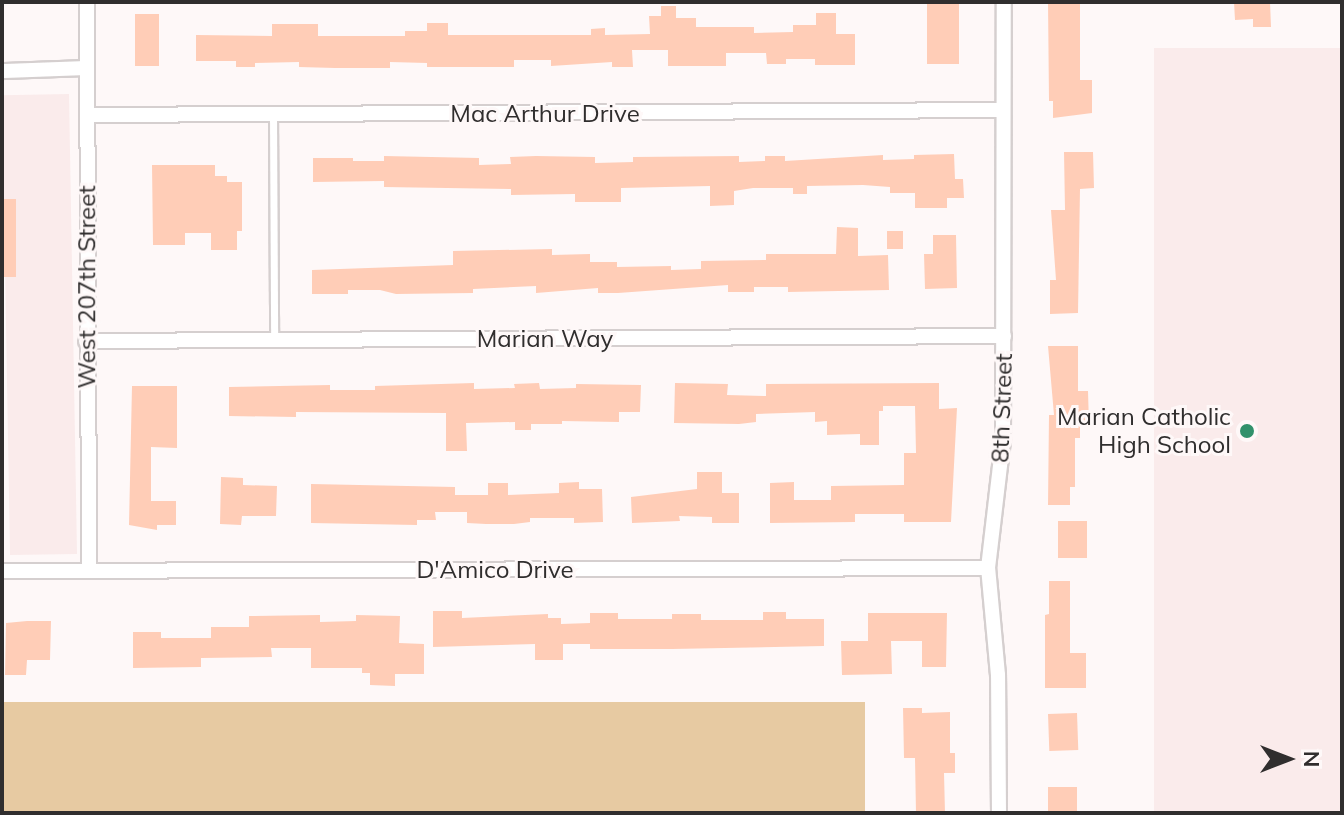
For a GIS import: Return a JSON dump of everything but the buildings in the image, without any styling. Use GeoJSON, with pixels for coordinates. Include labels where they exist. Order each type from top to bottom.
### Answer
{"type":"FeatureCollection","features":[{"type":"Feature","properties":{"kind":"street","name":"West 207th Street"},"geometry":{"type":"LineString","coordinates":[[87,2],[89,571]]}},
{"type":"Feature","properties":{"kind":"street","name":"8th Street"},"geometry":{"type":"LineString","coordinates":[[999,813],[998,675],[988,568],[991,527],[1002,467],[1004,2]]}},
{"type":"Feature","properties":{"kind":"street"},"geometry":{"type":"LineString","coordinates":[[2,71],[86,68]]}},
{"type":"Feature","properties":{"kind":"street","name":"Mac Arthur Drive"},"geometry":{"type":"LineString","coordinates":[[87,115],[1003,110]]}},
{"type":"Feature","properties":{"kind":"street","name":"Marian Way"},"geometry":{"type":"LineString","coordinates":[[86,341],[1004,336]]}},
{"type":"Feature","properties":{"kind":"street","name":"D'Amico Drive"},"geometry":{"type":"LineString","coordinates":[[2,571],[988,568]]}},
{"type":"Feature","properties":{"kind":"lane"},"geometry":{"type":"LineString","coordinates":[[273,116],[274,341]]}},
{"type":"Feature","properties":{"kind":"shaded area","name":"Marian Catholic High School"},"geometry":{"type":"Polygon","coordinates":[[[1154,48],[1342,48],[1342,813],[1154,813],[1154,48]]]}},
{"type":"Feature","properties":{"kind":"shaded area"},"geometry":{"type":"Polygon","coordinates":[[[69,94],[77,554],[10,555],[2,95],[69,94]]]}},
{"type":"Feature","properties":{"kind":"shaded area"},"geometry":{"type":"Polygon","coordinates":[[[2,702],[865,702],[865,813],[2,813],[2,702]]]}},
{"type":"Feature","properties":{"kind":"place","name":"Marian Catholic High School"},"geometry":{"type":"Point","coordinates":[1247,431]}}]}
